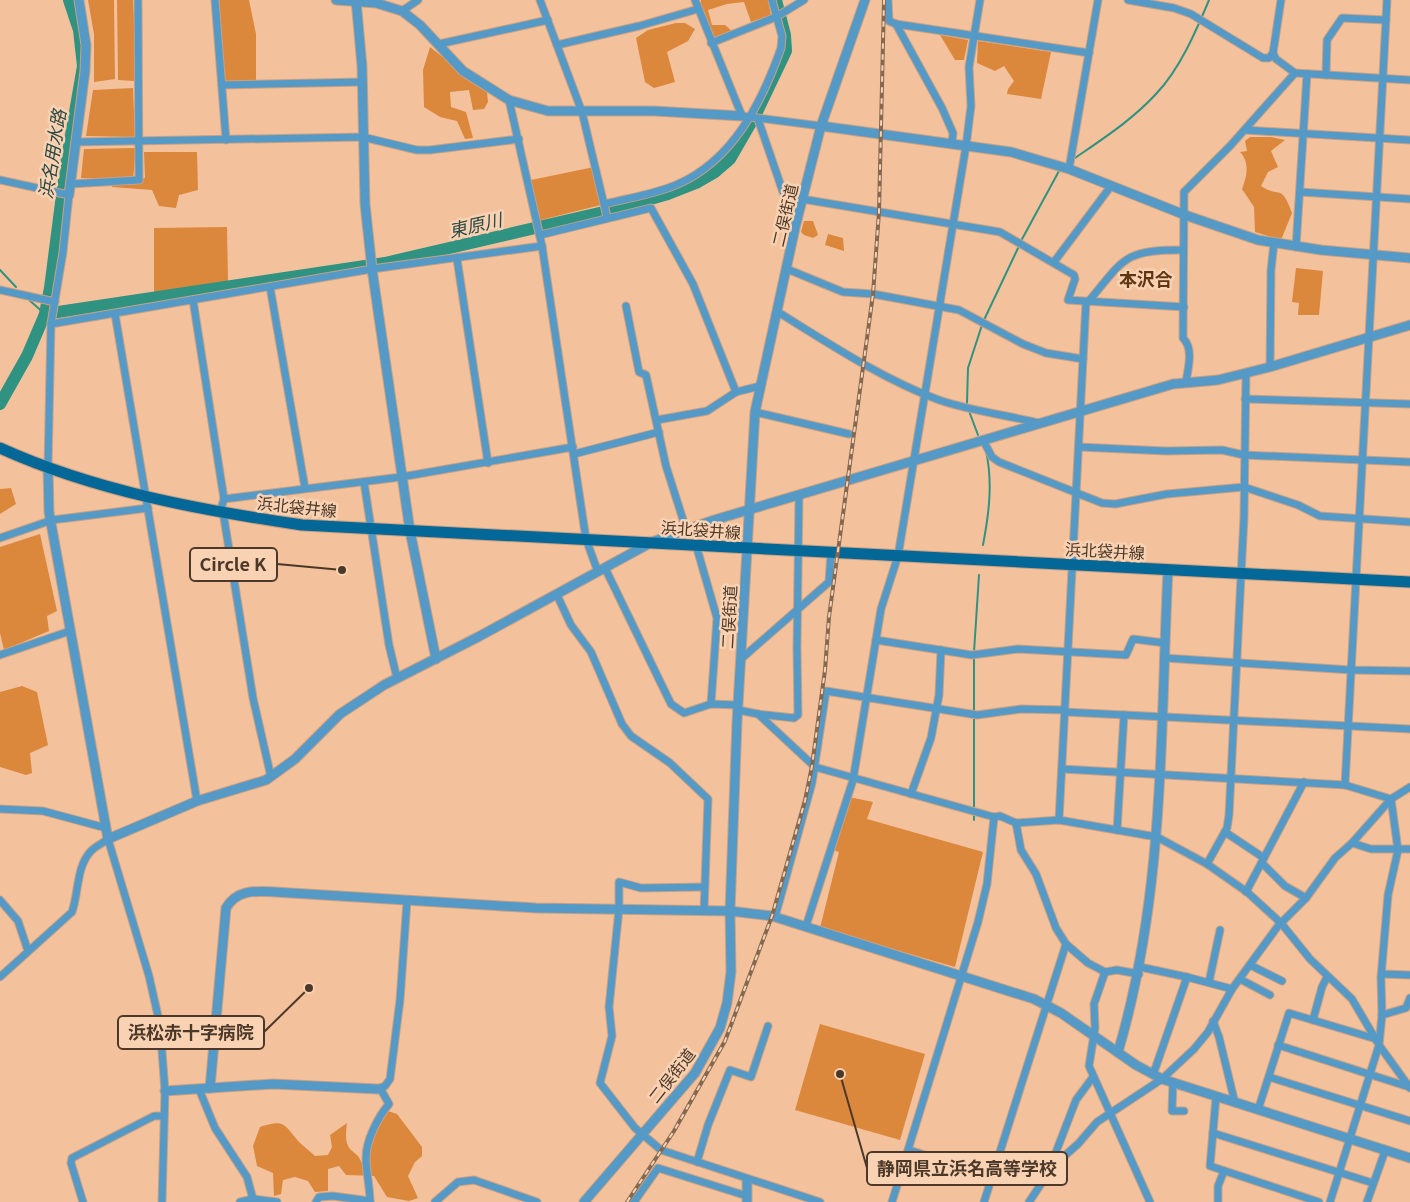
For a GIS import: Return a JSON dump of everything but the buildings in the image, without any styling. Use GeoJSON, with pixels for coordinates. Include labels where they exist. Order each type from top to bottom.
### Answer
{"type":"FeatureCollection","features":[{"type":"Feature","properties":{"kind":"main road","name":"浜北袋井線"},"geometry":{"type":"LineString","coordinates":[[0,448],[147,502],[302,525],[1410,582]]}},
{"type":"Feature","properties":{"kind":"street"},"geometry":{"type":"LineString","coordinates":[[79,0],[86,45],[86,70],[70,184],[66,195],[63,252],[52,302],[48,466],[49,512],[52,520],[108,839],[156,1001],[160,1025],[165,1091],[162,1202]]}},
{"type":"Feature","properties":{"kind":"street"},"geometry":{"type":"LineString","coordinates":[[70,184],[139,180],[138,0]]}},
{"type":"Feature","properties":{"kind":"street"},"geometry":{"type":"LineString","coordinates":[[215,0],[226,140]]}},
{"type":"Feature","properties":{"kind":"street"},"geometry":{"type":"LineString","coordinates":[[336,0],[376,3],[402,11],[439,44],[463,70],[509,100],[548,111],[654,111],[752,118],[1012,152],[1069,169],[1185,215],[1274,243],[1296,247],[1410,258]]}},
{"type":"Feature","properties":{"kind":"street"},"geometry":{"type":"LineString","coordinates":[[402,11],[418,0]]}},
{"type":"Feature","properties":{"kind":"street"},"geometry":{"type":"LineString","coordinates":[[540,0],[582,112],[607,217]]}},
{"type":"Feature","properties":{"kind":"street"},"geometry":{"type":"LineString","coordinates":[[604,204],[678,185],[702,171],[720,157],[752,118],[781,48],[782,36],[779,16],[772,0]]}},
{"type":"Feature","properties":{"kind":"street"},"geometry":{"type":"LineString","coordinates":[[711,43],[779,16],[804,0]]}},
{"type":"Feature","properties":{"kind":"street","name":"二俣街道"},"geometry":{"type":"LineString","coordinates":[[584,1202],[695,1073],[720,1028],[727,1003],[731,972],[730,910],[740,659],[755,412],[802,199],[821,126],[865,0]]}},
{"type":"Feature","properties":{"kind":"street"},"geometry":{"type":"LineString","coordinates":[[888,0],[888,21],[896,24],[1089,53]]}},
{"type":"Feature","properties":{"kind":"street"},"geometry":{"type":"LineString","coordinates":[[806,926],[853,780],[881,609],[898,556],[972,106],[969,67],[980,0]]}},
{"type":"Feature","properties":{"kind":"street"},"geometry":{"type":"LineString","coordinates":[[1069,169],[1098,0]]}},
{"type":"Feature","properties":{"kind":"street"},"geometry":{"type":"LineString","coordinates":[[1128,0],[1174,8],[1200,19],[1263,58],[1269,58],[1273,53],[1281,0]]}},
{"type":"Feature","properties":{"kind":"street"},"geometry":{"type":"LineString","coordinates":[[1346,785],[1371,337],[1387,0]]}},
{"type":"Feature","properties":{"kind":"street"},"geometry":{"type":"LineString","coordinates":[[356,1],[362,82],[365,204],[372,269],[401,477],[436,659]]}},
{"type":"Feature","properties":{"kind":"street"},"geometry":{"type":"LineString","coordinates":[[557,44],[639,26],[696,3],[711,43],[752,118],[784,195],[794,236]]}},
{"type":"Feature","properties":{"kind":"street"},"geometry":{"type":"LineString","coordinates":[[1326,75],[1327,40],[1342,18],[1386,20]]}},
{"type":"Feature","properties":{"kind":"street"},"geometry":{"type":"LineString","coordinates":[[439,44],[548,20]]}},
{"type":"Feature","properties":{"kind":"street"},"geometry":{"type":"LineString","coordinates":[[896,24],[942,108],[953,132],[952,143]]}},
{"type":"Feature","properties":{"kind":"street"},"geometry":{"type":"LineString","coordinates":[[1273,53],[1276,59],[1295,73],[1410,80]]}},
{"type":"Feature","properties":{"kind":"street"},"geometry":{"type":"LineString","coordinates":[[1186,382],[1190,349],[1189,343],[1183,338],[1184,192],[1245,130],[1295,73]]}},
{"type":"Feature","properties":{"kind":"street"},"geometry":{"type":"LineString","coordinates":[[1296,247],[1307,74]]}},
{"type":"Feature","properties":{"kind":"street"},"geometry":{"type":"LineString","coordinates":[[222,85],[362,82]]}},
{"type":"Feature","properties":{"kind":"street"},"geometry":{"type":"LineString","coordinates":[[509,100],[542,246],[586,539],[671,704],[684,713],[711,704],[738,707],[758,714],[794,718],[798,715],[799,610],[797,550],[799,495]]}},
{"type":"Feature","properties":{"kind":"street"},"geometry":{"type":"LineString","coordinates":[[1245,130],[1410,140]]}},
{"type":"Feature","properties":{"kind":"street"},"geometry":{"type":"LineString","coordinates":[[75,142],[364,138],[417,150],[430,150],[519,139]]}},
{"type":"Feature","properties":{"kind":"street"},"geometry":{"type":"LineString","coordinates":[[0,180],[66,195]]}},
{"type":"Feature","properties":{"kind":"street"},"geometry":{"type":"LineString","coordinates":[[1054,262],[1111,186]]}},
{"type":"Feature","properties":{"kind":"street"},"geometry":{"type":"LineString","coordinates":[[1300,192],[1410,199]]}},
{"type":"Feature","properties":{"kind":"street"},"geometry":{"type":"LineString","coordinates":[[802,199],[1000,232],[1074,275],[1075,279],[1068,300],[1184,307]]}},
{"type":"Feature","properties":{"kind":"street"},"geometry":{"type":"LineString","coordinates":[[540,235],[607,217],[651,208],[693,284],[736,392]]}},
{"type":"Feature","properties":{"kind":"street"},"geometry":{"type":"LineString","coordinates":[[1270,367],[1271,283],[1274,243]]}},
{"type":"Feature","properties":{"kind":"street"},"geometry":{"type":"LineString","coordinates":[[51,324],[372,269],[542,246]]}},
{"type":"Feature","properties":{"kind":"street"},"geometry":{"type":"LineString","coordinates":[[1059,820],[1071,564],[1077,495],[1087,302],[1124,260],[1150,250],[1183,250]]}},
{"type":"Feature","properties":{"kind":"street"},"geometry":{"type":"LineString","coordinates":[[457,259],[488,463]]}},
{"type":"Feature","properties":{"kind":"street"},"geometry":{"type":"LineString","coordinates":[[787,269],[843,292],[873,294],[959,310],[1023,344],[1046,353],[1083,359]]}},
{"type":"Feature","properties":{"kind":"street"},"geometry":{"type":"LineString","coordinates":[[270,287],[304,488]]}},
{"type":"Feature","properties":{"kind":"street"},"geometry":{"type":"LineString","coordinates":[[0,290],[52,302]]}},
{"type":"Feature","properties":{"kind":"street"},"geometry":{"type":"LineString","coordinates":[[193,300],[224,499],[221,512],[253,698],[271,777]]}},
{"type":"Feature","properties":{"kind":"street"},"geometry":{"type":"LineString","coordinates":[[626,306],[639,372],[646,375],[673,494],[686,530]]}},
{"type":"Feature","properties":{"kind":"street"},"geometry":{"type":"LineString","coordinates":[[778,312],[864,364],[924,394],[955,404],[1040,423]]}},
{"type":"Feature","properties":{"kind":"street"},"geometry":{"type":"LineString","coordinates":[[115,314],[197,801]]}},
{"type":"Feature","properties":{"kind":"street"},"geometry":{"type":"LineString","coordinates":[[0,977],[72,912],[80,870],[92,850],[108,839],[197,801],[271,777],[295,760],[340,714],[397,678],[557,595],[652,542],[749,510],[1081,411],[1186,382],[1218,380],[1270,367],[1410,325]]}},
{"type":"Feature","properties":{"kind":"street"},"geometry":{"type":"LineString","coordinates":[[1207,864],[1225,832],[1228,822],[1242,574],[1246,373]]}},
{"type":"Feature","properties":{"kind":"street"},"geometry":{"type":"LineString","coordinates":[[656,420],[707,411],[736,392],[760,386]]}},
{"type":"Feature","properties":{"kind":"street"},"geometry":{"type":"LineString","coordinates":[[1245,399],[1410,404]]}},
{"type":"Feature","properties":{"kind":"street"},"geometry":{"type":"LineString","coordinates":[[755,412],[849,434]]}},
{"type":"Feature","properties":{"kind":"street"},"geometry":{"type":"LineString","coordinates":[[224,499],[401,477],[574,451],[659,432]]}},
{"type":"Feature","properties":{"kind":"street"},"geometry":{"type":"LineString","coordinates":[[983,440],[992,457],[999,462],[1102,504],[1115,504],[1167,494],[1244,488],[1298,505],[1320,516],[1410,522]]}},
{"type":"Feature","properties":{"kind":"street"},"geometry":{"type":"LineString","coordinates":[[1079,446],[1166,451],[1222,450],[1244,455],[1410,462]]}},
{"type":"Feature","properties":{"kind":"street"},"geometry":{"type":"LineString","coordinates":[[364,482],[397,678]]}},
{"type":"Feature","properties":{"kind":"street"},"geometry":{"type":"LineString","coordinates":[[0,538],[52,520],[147,502]]}},
{"type":"Feature","properties":{"kind":"street"},"geometry":{"type":"LineString","coordinates":[[696,545],[717,618],[711,704]]}},
{"type":"Feature","properties":{"kind":"street"},"geometry":{"type":"LineString","coordinates":[[740,659],[799,610],[829,582],[832,552]]}},
{"type":"Feature","properties":{"kind":"street"},"geometry":{"type":"LineString","coordinates":[[1118,1052],[1139,970],[1156,837],[1163,717],[1168,570]]}},
{"type":"Feature","properties":{"kind":"street"},"geometry":{"type":"LineString","coordinates":[[557,595],[572,625],[590,652],[622,724],[631,736],[670,763],[708,799],[704,910]]}},
{"type":"Feature","properties":{"kind":"street"},"geometry":{"type":"LineString","coordinates":[[0,655],[70,631]]}},
{"type":"Feature","properties":{"kind":"street"},"geometry":{"type":"LineString","coordinates":[[876,640],[975,655],[1018,649],[1126,655],[1133,639],[1165,643]]}},
{"type":"Feature","properties":{"kind":"street"},"geometry":{"type":"LineString","coordinates":[[911,794],[931,738],[939,694],[941,650]]}},
{"type":"Feature","properties":{"kind":"street"},"geometry":{"type":"LineString","coordinates":[[1165,658],[1351,670],[1410,671]]}},
{"type":"Feature","properties":{"kind":"street"},"geometry":{"type":"LineString","coordinates":[[775,917],[815,767],[826,691],[974,715],[1021,709],[1410,729]]}},
{"type":"Feature","properties":{"kind":"street"},"geometry":{"type":"LineString","coordinates":[[758,714],[815,767],[853,780],[994,817],[1000,816],[1016,823],[1059,820],[1156,837],[1207,864],[1246,892],[1281,923],[1327,977],[1352,999],[1378,1042],[1410,1088]]}},
{"type":"Feature","properties":{"kind":"street"},"geometry":{"type":"LineString","coordinates":[[1117,830],[1124,715]]}},
{"type":"Feature","properties":{"kind":"street"},"geometry":{"type":"LineString","coordinates":[[1062,769],[1346,785],[1391,799]]}},
{"type":"Feature","properties":{"kind":"street"},"geometry":{"type":"LineString","coordinates":[[1246,892],[1304,782]]}},
{"type":"Feature","properties":{"kind":"street"},"geometry":{"type":"LineString","coordinates":[[1053,1166],[1078,1144],[1097,1122],[1194,1049],[1208,1032],[1232,989],[1281,923],[1306,898],[1335,858],[1352,843],[1391,799],[1410,786]]}},
{"type":"Feature","properties":{"kind":"street"},"geometry":{"type":"LineString","coordinates":[[1330,1202],[1378,1042],[1382,1015],[1382,974],[1388,895],[1398,850],[1391,799]]}},
{"type":"Feature","properties":{"kind":"street"},"geometry":{"type":"LineString","coordinates":[[0,809],[26,808],[51,812],[106,828]]}},
{"type":"Feature","properties":{"kind":"street"},"geometry":{"type":"LineString","coordinates":[[892,1202],[962,976],[987,884],[994,817]]}},
{"type":"Feature","properties":{"kind":"street"},"geometry":{"type":"LineString","coordinates":[[1016,823],[1021,850],[1036,874],[1056,928],[1066,944],[1088,963],[1105,972],[1139,970],[1187,977],[1232,989]]}},
{"type":"Feature","properties":{"kind":"street"},"geometry":{"type":"LineString","coordinates":[[1225,832],[1263,860],[1285,886],[1306,898]]}},
{"type":"Feature","properties":{"kind":"street"},"geometry":{"type":"LineString","coordinates":[[1352,843],[1371,849],[1410,849]]}},
{"type":"Feature","properties":{"kind":"street"},"geometry":{"type":"LineString","coordinates":[[704,887],[641,888],[619,882],[619,909],[609,1007],[612,1036],[600,1083],[642,1134],[656,1147],[669,1155],[697,1162],[747,1180],[753,1180],[820,1202]]}},
{"type":"Feature","properties":{"kind":"street"},"geometry":{"type":"LineString","coordinates":[[210,1088],[226,908],[233,898],[252,891],[536,908],[730,910],[775,917],[1014,992],[1047,1006],[1158,1077],[1349,1140],[1410,1158]]}},
{"type":"Feature","properties":{"kind":"street"},"geometry":{"type":"LineString","coordinates":[[0,900],[18,921],[28,951]]}},
{"type":"Feature","properties":{"kind":"street"},"geometry":{"type":"LineString","coordinates":[[165,1091],[282,1084],[379,1088],[385,1086],[390,1079],[393,1059],[406,901]]}},
{"type":"Feature","properties":{"kind":"street"},"geometry":{"type":"LineString","coordinates":[[1209,982],[1220,930]]}},
{"type":"Feature","properties":{"kind":"street"},"geometry":{"type":"LineString","coordinates":[[984,1202],[1066,944]]}},
{"type":"Feature","properties":{"kind":"street"},"geometry":{"type":"LineString","coordinates":[[1250,964],[1282,981]]}},
{"type":"Feature","properties":{"kind":"street"},"geometry":{"type":"LineString","coordinates":[[1105,972],[1094,1004],[1095,1028],[1089,1059],[1093,1076],[1101,1088],[1109,1114],[1124,1141],[1150,1202]]}},
{"type":"Feature","properties":{"kind":"street"},"geometry":{"type":"LineString","coordinates":[[1382,974],[1410,975]]}},
{"type":"Feature","properties":{"kind":"street"},"geometry":{"type":"LineString","coordinates":[[1158,1077],[1187,977]]}},
{"type":"Feature","properties":{"kind":"street"},"geometry":{"type":"LineString","coordinates":[[1313,1020],[1322,987],[1327,977]]}},
{"type":"Feature","properties":{"kind":"street"},"geometry":{"type":"LineString","coordinates":[[1240,979],[1270,995]]}},
{"type":"Feature","properties":{"kind":"street"},"geometry":{"type":"LineString","coordinates":[[1382,1015],[1406,1008],[1410,998]]}},
{"type":"Feature","properties":{"kind":"street"},"geometry":{"type":"LineString","coordinates":[[1258,1110],[1289,1013],[1378,1042]]}},
{"type":"Feature","properties":{"kind":"street"},"geometry":{"type":"LineString","coordinates":[[1213,1021],[1219,1037],[1235,1103]]}},
{"type":"Feature","properties":{"kind":"street"},"geometry":{"type":"LineString","coordinates":[[697,1162],[708,1125],[730,1070],[751,1077],[768,1026]]}},
{"type":"Feature","properties":{"kind":"street"},"geometry":{"type":"LineString","coordinates":[[1278,1045],[1370,1073],[1410,1088]]}},
{"type":"Feature","properties":{"kind":"street"},"geometry":{"type":"LineString","coordinates":[[1029,1202],[1053,1166],[1076,1100],[1093,1076]]}},
{"type":"Feature","properties":{"kind":"street"},"geometry":{"type":"LineString","coordinates":[[1269,1077],[1410,1121]]}},
{"type":"Feature","properties":{"kind":"street"},"geometry":{"type":"LineString","coordinates":[[1173,1082],[1172,1111],[1184,1111]]}},
{"type":"Feature","properties":{"kind":"street"},"geometry":{"type":"LineString","coordinates":[[316,1202],[319,1197],[334,1196],[370,1201],[366,1157],[371,1136],[382,1112],[389,1104],[379,1088]]}},
{"type":"Feature","properties":{"kind":"street"},"geometry":{"type":"LineString","coordinates":[[199,1089],[215,1128],[247,1177],[253,1199]]}},
{"type":"Feature","properties":{"kind":"street"},"geometry":{"type":"LineString","coordinates":[[1216,1097],[1210,1166],[1319,1202]]}},
{"type":"Feature","properties":{"kind":"street"},"geometry":{"type":"LineString","coordinates":[[83,1202],[71,1163],[72,1158],[154,1116],[164,1116]]}},
{"type":"Feature","properties":{"kind":"street"},"geometry":{"type":"LineString","coordinates":[[1213,1133],[1373,1183]]}},
{"type":"Feature","properties":{"kind":"street"},"geometry":{"type":"LineString","coordinates":[[909,1150],[992,1176]]}},
{"type":"Feature","properties":{"kind":"street"},"geometry":{"type":"LineString","coordinates":[[1367,1202],[1385,1151]]}},
{"type":"Feature","properties":{"kind":"street"},"geometry":{"type":"LineString","coordinates":[[634,1202],[658,1168],[747,1199],[747,1180]]}},
{"type":"Feature","properties":{"kind":"street"},"geometry":{"type":"LineString","coordinates":[[1218,1202],[1218,1186],[1224,1171]]}},
{"type":"Feature","properties":{"kind":"street"},"geometry":{"type":"LineString","coordinates":[[435,1202],[464,1179],[474,1180],[537,1202]]}},
{"type":"Feature","properties":{"kind":"street"},"geometry":{"type":"LineString","coordinates":[[240,1202],[253,1199],[277,1202]]}},
{"type":"Feature","properties":{"kind":"shaded area"},"geometry":{"type":"Polygon","coordinates":[[[88,0],[114,0],[115,79],[94,82],[94,34],[88,0]]]}},
{"type":"Feature","properties":{"kind":"shaded area"},"geometry":{"type":"Polygon","coordinates":[[[117,0],[133,0],[135,36],[134,81],[118,80],[117,0]]]}},
{"type":"Feature","properties":{"kind":"shaded area"},"geometry":{"type":"Polygon","coordinates":[[[218,0],[249,0],[256,34],[256,82],[224,81],[218,0]]]}},
{"type":"Feature","properties":{"kind":"shaded area"},"geometry":{"type":"Polygon","coordinates":[[[701,0],[768,0],[771,15],[751,22],[744,2],[727,4],[708,10],[712,25],[725,25],[732,31],[713,38],[700,6],[701,0]]]}},
{"type":"Feature","properties":{"kind":"shaded area"},"geometry":{"type":"Polygon","coordinates":[[[676,23],[685,23],[695,29],[688,41],[667,52],[675,82],[654,88],[645,82],[636,38],[648,30],[676,23]]]}},
{"type":"Feature","properties":{"kind":"shaded area"},"geometry":{"type":"Polygon","coordinates":[[[940,35],[968,40],[964,60],[955,60],[940,35]]]}},
{"type":"Feature","properties":{"kind":"shaded area"},"geometry":{"type":"Polygon","coordinates":[[[978,41],[1051,52],[1041,99],[1007,94],[1014,81],[1004,66],[995,71],[977,63],[978,41]]]}},
{"type":"Feature","properties":{"kind":"shaded area"},"geometry":{"type":"Polygon","coordinates":[[[430,47],[487,92],[488,102],[484,109],[473,110],[469,90],[450,92],[451,107],[466,112],[473,138],[465,139],[457,121],[440,117],[424,107],[423,70],[430,47]]]}},
{"type":"Feature","properties":{"kind":"shaded area"},"geometry":{"type":"Polygon","coordinates":[[[133,88],[135,137],[86,136],[93,90],[133,88]]]}},
{"type":"Feature","properties":{"kind":"shaded area"},"geometry":{"type":"Polygon","coordinates":[[[1250,137],[1271,137],[1285,140],[1271,151],[1278,167],[1268,172],[1261,186],[1267,190],[1282,194],[1292,213],[1281,240],[1255,232],[1254,207],[1242,189],[1247,170],[1240,152],[1247,151],[1245,141],[1250,137]]]}},
{"type":"Feature","properties":{"kind":"shaded area"},"geometry":{"type":"Polygon","coordinates":[[[136,148],[133,180],[145,178],[144,152],[197,152],[198,190],[179,195],[176,208],[159,206],[152,190],[112,187],[112,183],[129,180],[81,178],[84,149],[136,148]]]}},
{"type":"Feature","properties":{"kind":"shaded area"},"geometry":{"type":"Polygon","coordinates":[[[594,167],[605,204],[537,221],[531,180],[594,167]]]}},
{"type":"Feature","properties":{"kind":"shaded area"},"geometry":{"type":"Polygon","coordinates":[[[804,221],[813,221],[818,235],[813,238],[801,232],[804,221]]]}},
{"type":"Feature","properties":{"kind":"shaded area"},"geometry":{"type":"Polygon","coordinates":[[[227,227],[228,281],[154,293],[154,228],[227,227]]]}},
{"type":"Feature","properties":{"kind":"shaded area"},"geometry":{"type":"Polygon","coordinates":[[[828,234],[843,238],[844,251],[825,245],[828,234]]]}},
{"type":"Feature","properties":{"kind":"shaded area"},"geometry":{"type":"Polygon","coordinates":[[[1296,268],[1323,271],[1319,315],[1298,315],[1299,303],[1292,302],[1296,268]]]}},
{"type":"Feature","properties":{"kind":"shaded area"},"geometry":{"type":"Polygon","coordinates":[[[11,488],[16,504],[0,514],[0,489],[11,488]]]}},
{"type":"Feature","properties":{"kind":"shaded area"},"geometry":{"type":"Polygon","coordinates":[[[40,534],[57,611],[47,616],[49,631],[4,650],[0,633],[0,547],[40,534]]]}},
{"type":"Feature","properties":{"kind":"shaded area"},"geometry":{"type":"Polygon","coordinates":[[[22,686],[37,692],[48,745],[30,753],[32,773],[26,775],[0,767],[0,692],[22,686]]]}},
{"type":"Feature","properties":{"kind":"shaded area"},"geometry":{"type":"Polygon","coordinates":[[[849,797],[873,802],[867,819],[983,852],[955,967],[820,928],[839,852],[833,850],[849,797]]]}},
{"type":"Feature","properties":{"kind":"shaded area"},"geometry":{"type":"Polygon","coordinates":[[[820,1024],[925,1054],[900,1140],[795,1110],[820,1024]]]}},
{"type":"Feature","properties":{"kind":"shaded area"},"geometry":{"type":"Polygon","coordinates":[[[385,1110],[397,1114],[422,1147],[422,1156],[415,1162],[408,1176],[418,1198],[409,1201],[387,1197],[374,1176],[346,1175],[339,1166],[328,1169],[328,1191],[315,1192],[308,1181],[295,1177],[283,1180],[281,1194],[274,1196],[273,1173],[257,1166],[253,1146],[260,1127],[280,1123],[315,1156],[328,1155],[332,1147],[330,1135],[347,1123],[347,1142],[351,1150],[361,1160],[363,1167],[371,1126],[385,1110]]]}},
{"type":"Feature","properties":{"kind":"waterway","name":"浜名用水路"},"geometry":{"type":"LineString","coordinates":[[0,404],[27,356],[45,314],[50,288],[66,164],[83,66],[79,30],[69,0]]}},
{"type":"Feature","properties":{"kind":"waterway","name":"東原川"},"geometry":{"type":"LineString","coordinates":[[45,314],[385,263],[612,210],[668,194],[696,183],[715,172],[730,159],[756,114],[786,51],[785,35],[776,0]]}},
{"type":"Feature","properties":{"kind":"waterway"},"geometry":{"type":"LineString","coordinates":[[1075,158],[1127,120],[1165,84],[1187,49],[1209,0]]}},
{"type":"Feature","properties":{"kind":"waterway"},"geometry":{"type":"LineString","coordinates":[[1021,241],[1059,171]]}},
{"type":"Feature","properties":{"kind":"waterway"},"geometry":{"type":"LineString","coordinates":[[984,320],[1019,246]]}},
{"type":"Feature","properties":{"kind":"waterway"},"geometry":{"type":"LineString","coordinates":[[0,270],[16,287]]}},
{"type":"Feature","properties":{"kind":"waterway"},"geometry":{"type":"LineString","coordinates":[[28,299],[45,314]]}},
{"type":"Feature","properties":{"kind":"waterway"},"geometry":{"type":"LineString","coordinates":[[967,403],[968,368],[982,325]]}},
{"type":"Feature","properties":{"kind":"waterway"},"geometry":{"type":"LineString","coordinates":[[969,411],[978,435]]}},
{"type":"Feature","properties":{"kind":"waterway"},"geometry":{"type":"LineString","coordinates":[[983,545],[989,498],[986,451]]}},
{"type":"Feature","properties":{"kind":"waterway"},"geometry":{"type":"LineString","coordinates":[[974,652],[979,575]]}},
{"type":"Feature","properties":{"kind":"waterway"},"geometry":{"type":"LineString","coordinates":[[974,657],[974,712]]}},
{"type":"Feature","properties":{"kind":"waterway"},"geometry":{"type":"LineString","coordinates":[[974,717],[974,810]]}},
{"type":"Feature","properties":{"kind":"waterway"},"geometry":{"type":"LineString","coordinates":[[974,814],[974,820]]}},
{"type":"Feature","properties":{"kind":"railway"},"geometry":{"type":"LineString","coordinates":[[627,1202],[674,1131],[725,1041],[772,916],[805,801],[812,766],[825,670],[829,617],[873,294],[879,212],[884,0]]}},
{"type":"Feature","properties":{"kind":"place","name":"Circle K"},"geometry":{"type":"Point","coordinates":[342,570]}},
{"type":"Feature","properties":{"kind":"place","name":"浜松赤十字病院"},"geometry":{"type":"Point","coordinates":[309,988]}},
{"type":"Feature","properties":{"kind":"place","name":"静岡県立浜名高等学校"},"geometry":{"type":"Point","coordinates":[840,1074]}},
{"type":"Feature","properties":{"kind":"district","name":"本沢合"},"geometry":{"type":"Point","coordinates":[1146,278]}}]}
